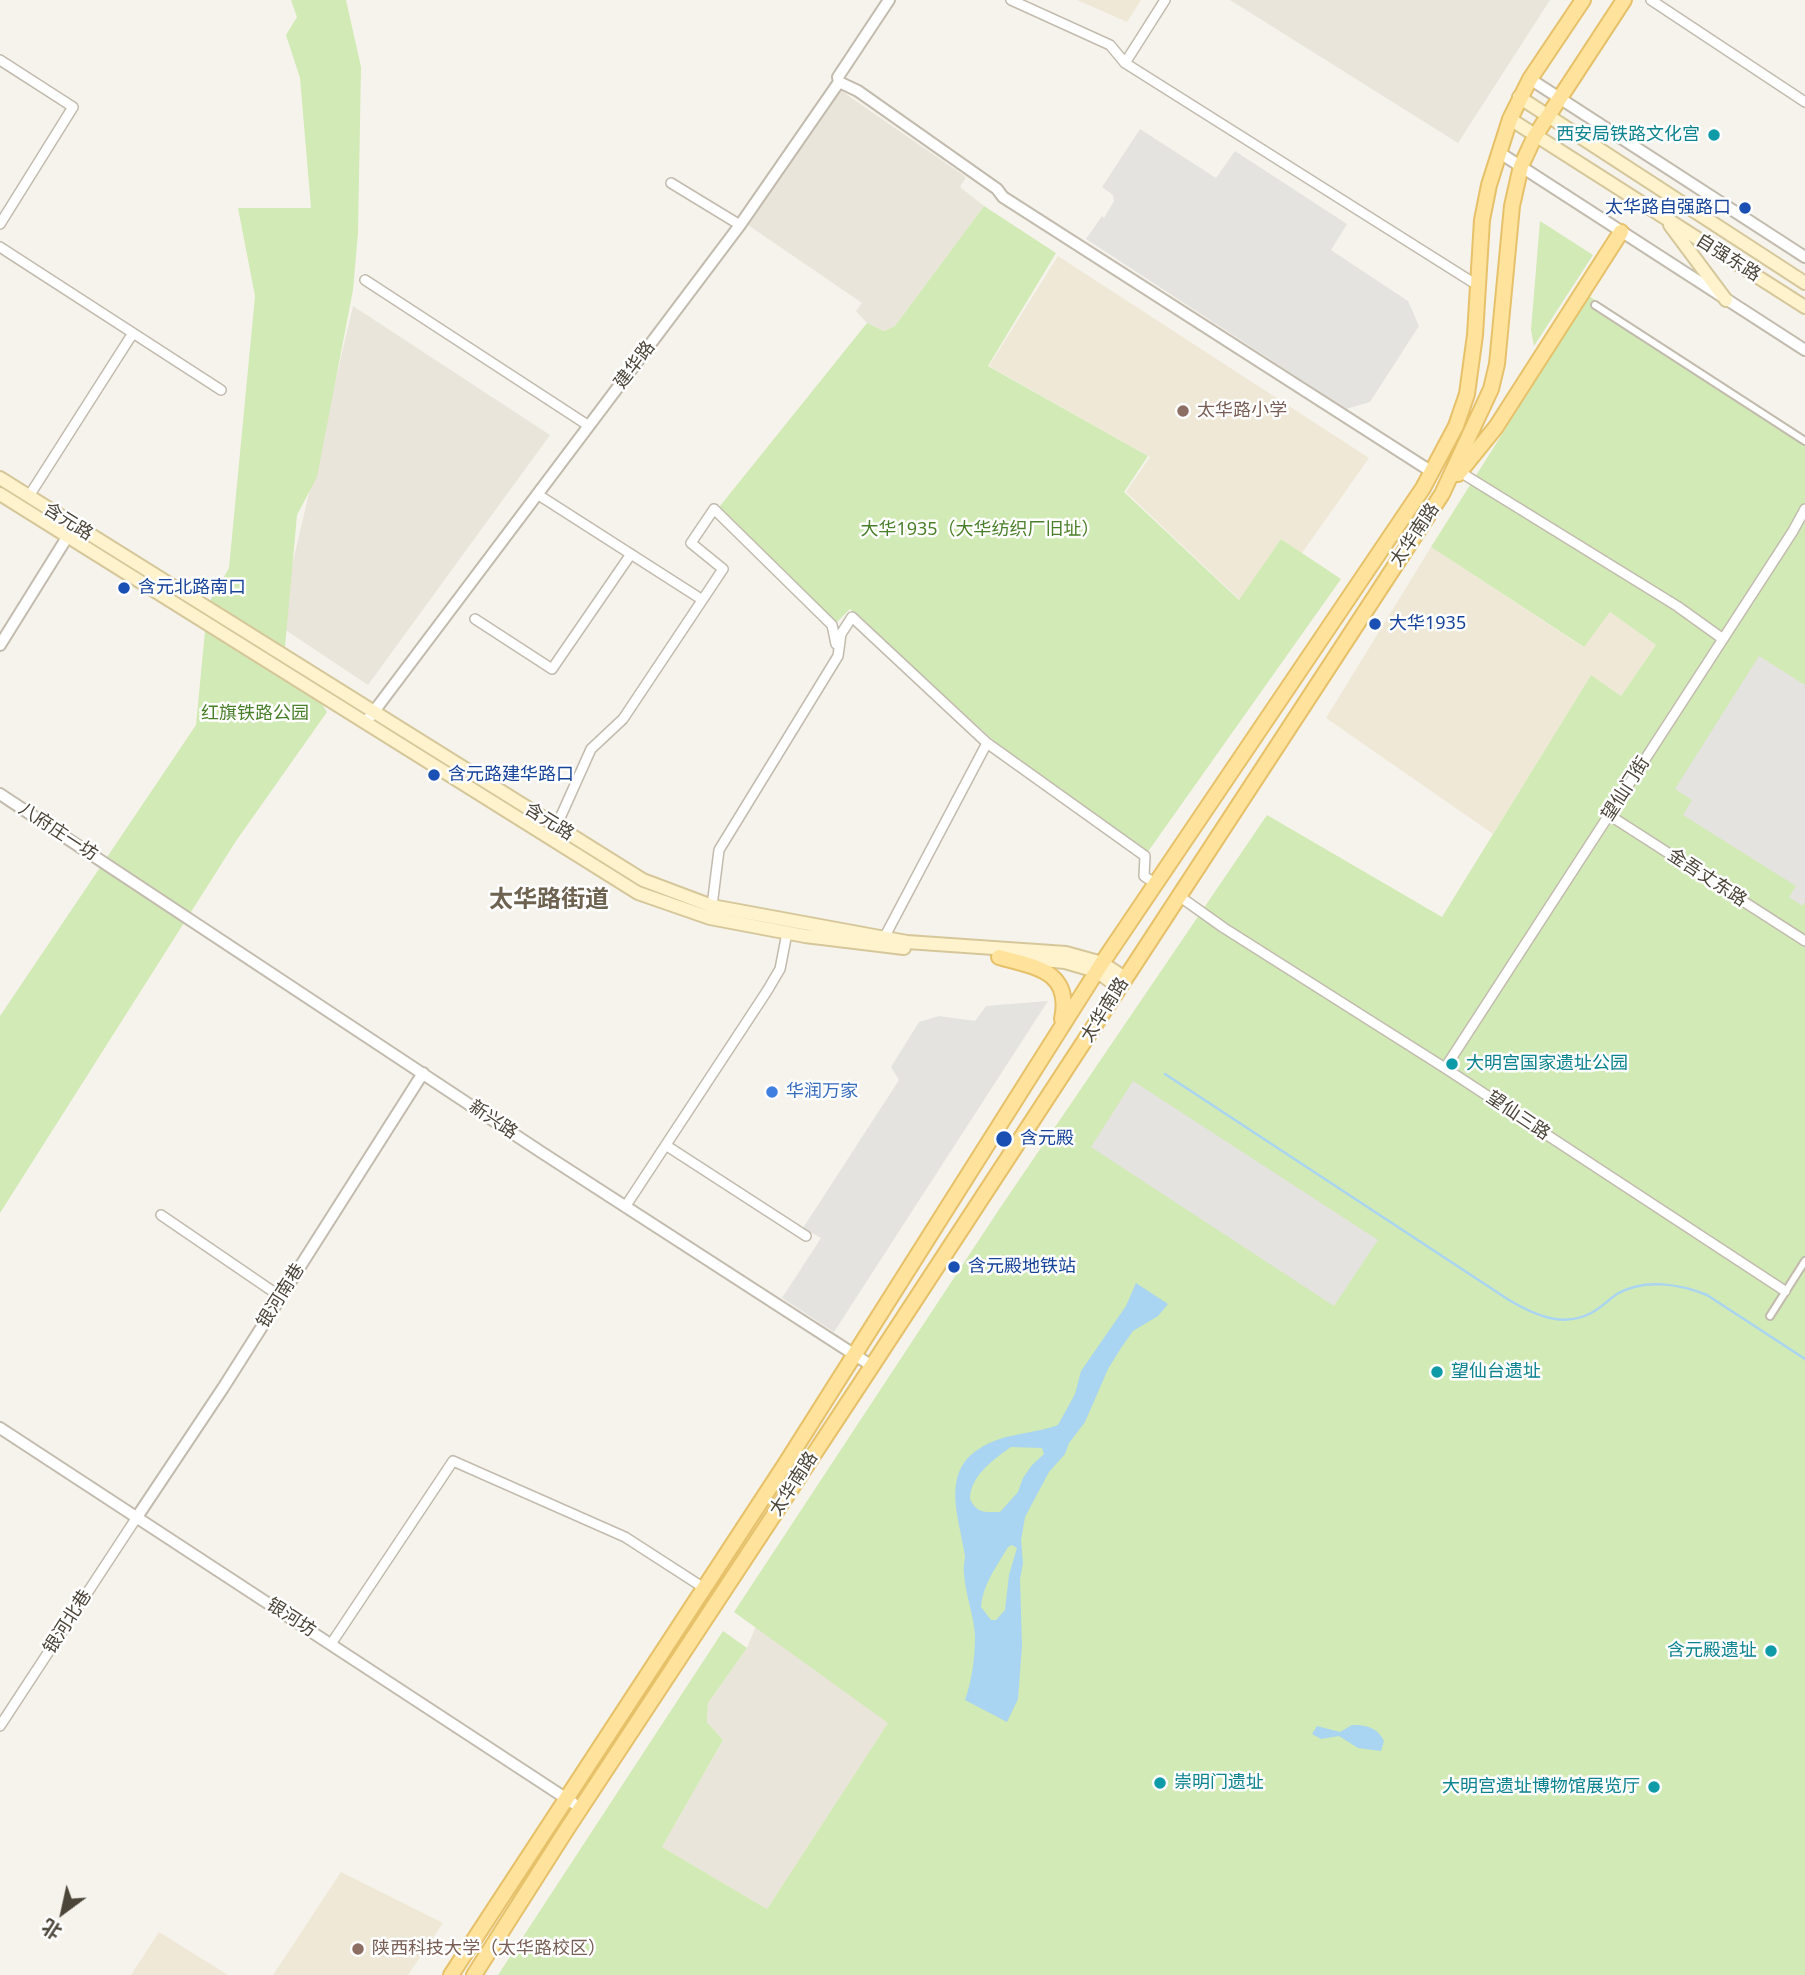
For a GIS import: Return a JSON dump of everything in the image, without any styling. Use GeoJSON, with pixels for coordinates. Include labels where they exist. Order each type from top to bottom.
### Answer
{"type":"FeatureCollection","features":[{"type":"Feature","properties":{"kind":"main road","name":"太华南路"},"geometry":{"type":"LineString","coordinates":[[451,1975],[704,1588],[1099,967],[1432,472],[1456,426],[1466,394],[1475,335],[1482,220],[1489,185],[1519,97],[1583,0]]}},
{"type":"Feature","properties":{"kind":"main road","name":"太华南路"},"geometry":{"type":"LineString","coordinates":[[474,1975],[1443,494],[1491,389],[1497,364],[1513,206],[1521,166],[1535,136],[1625,0]]}},
{"type":"Feature","properties":{"kind":"main road","name":"自强东路"},"geometry":{"type":"LineString","coordinates":[[1519,97],[1805,283]]}},
{"type":"Feature","properties":{"kind":"main road","name":"自强东路"},"geometry":{"type":"LineString","coordinates":[[1510,120],[1805,307]]}},
{"type":"Feature","properties":{"kind":"main road"},"geometry":{"type":"LineString","coordinates":[[1666,219],[1726,300]]}},
{"type":"Feature","properties":{"kind":"main road"},"geometry":{"type":"LineString","coordinates":[[1443,494],[1496,426],[1621,232]]}},
{"type":"Feature","properties":{"kind":"main road","name":"含元路"},"geometry":{"type":"LineString","coordinates":[[0,478],[29,496],[71,532]]}},
{"type":"Feature","properties":{"kind":"main road","name":"含元路"},"geometry":{"type":"LineString","coordinates":[[0,494],[71,532],[370,717],[643,880],[712,906],[906,942],[1066,953],[1099,967],[1122,983]]}},
{"type":"Feature","properties":{"kind":"main road","name":"含元路"},"geometry":{"type":"LineString","coordinates":[[370,717],[638,893],[710,918],[787,933],[880,946],[1099,967]]}},
{"type":"Feature","properties":{"kind":"main road"},"geometry":{"type":"LineString","coordinates":[[999,957],[1036,967],[1056,979],[1063,990],[1065,1002],[1058,1033]]}},
{"type":"Feature","properties":{"kind":"street","name":"建华路"},"geometry":{"type":"LineString","coordinates":[[370,717],[740,225],[839,82],[838,77],[889,0]]}},
{"type":"Feature","properties":{"kind":"street"},"geometry":{"type":"LineString","coordinates":[[1011,0],[1110,45],[1125,63],[1477,285]]}},
{"type":"Feature","properties":{"kind":"street"},"geometry":{"type":"LineString","coordinates":[[1125,63],[1166,0]]}},
{"type":"Feature","properties":{"kind":"street"},"geometry":{"type":"LineString","coordinates":[[1651,0],[1805,102]]}},
{"type":"Feature","properties":{"kind":"street"},"geometry":{"type":"LineString","coordinates":[[0,60],[74,107],[0,224]]}},
{"type":"Feature","properties":{"kind":"street"},"geometry":{"type":"LineString","coordinates":[[1530,79],[1805,257]]}},
{"type":"Feature","properties":{"kind":"street"},"geometry":{"type":"LineString","coordinates":[[839,82],[858,91],[997,189],[1003,197],[1432,472]]}},
{"type":"Feature","properties":{"kind":"street"},"geometry":{"type":"LineString","coordinates":[[1500,153],[1805,350]]}},
{"type":"Feature","properties":{"kind":"street"},"geometry":{"type":"LineString","coordinates":[[671,183],[740,225]]}},
{"type":"Feature","properties":{"kind":"street"},"geometry":{"type":"LineString","coordinates":[[0,247],[221,390]]}},
{"type":"Feature","properties":{"kind":"street"},"geometry":{"type":"LineString","coordinates":[[365,279],[589,426]]}},
{"type":"Feature","properties":{"kind":"street"},"geometry":{"type":"LineString","coordinates":[[1595,305],[1805,441]]}},
{"type":"Feature","properties":{"kind":"street"},"geometry":{"type":"LineString","coordinates":[[29,496],[133,333]]}},
{"type":"Feature","properties":{"kind":"street"},"geometry":{"type":"LineString","coordinates":[[1460,472],[1677,606],[1723,639]]}},
{"type":"Feature","properties":{"kind":"street"},"geometry":{"type":"LineString","coordinates":[[537,494],[701,599]]}},
{"type":"Feature","properties":{"kind":"street"},"geometry":{"type":"LineString","coordinates":[[556,827],[592,748],[623,719],[723,569],[691,542],[714,509],[832,625],[838,656]]}},
{"type":"Feature","properties":{"kind":"street","name":"望仙门街"},"geometry":{"type":"LineString","coordinates":[[1445,1068],[1805,509]]}},
{"type":"Feature","properties":{"kind":"street"},"geometry":{"type":"LineString","coordinates":[[0,645],[71,532]]}},
{"type":"Feature","properties":{"kind":"street"},"geometry":{"type":"LineString","coordinates":[[475,619],[552,669],[631,554]]}},
{"type":"Feature","properties":{"kind":"street"},"geometry":{"type":"LineString","coordinates":[[712,906],[719,850],[838,656],[841,634],[852,617],[987,743],[1145,856],[1144,876],[1156,884]]}},
{"type":"Feature","properties":{"kind":"street"},"geometry":{"type":"LineString","coordinates":[[884,938],[987,743]]}},
{"type":"Feature","properties":{"kind":"street","name":"八府庄一坊"},"geometry":{"type":"LineString","coordinates":[[0,794],[116,870]]}},
{"type":"Feature","properties":{"kind":"street","name":"金吾丈东路"},"geometry":{"type":"LineString","coordinates":[[1609,815],[1805,941]]}},
{"type":"Feature","properties":{"kind":"street","name":"新兴路"},"geometry":{"type":"LineString","coordinates":[[116,870],[625,1207],[872,1366]]}},
{"type":"Feature","properties":{"kind":"street","name":"望仙三路"},"geometry":{"type":"LineString","coordinates":[[1180,896],[1224,928],[1445,1068],[1785,1291]]}},
{"type":"Feature","properties":{"kind":"street"},"geometry":{"type":"LineString","coordinates":[[625,1207],[780,969],[787,933]]}},
{"type":"Feature","properties":{"kind":"street","name":"银河南巷"},"geometry":{"type":"LineString","coordinates":[[137,1517],[423,1073]]}},
{"type":"Feature","properties":{"kind":"street"},"geometry":{"type":"LineString","coordinates":[[667,1146],[806,1236]]}},
{"type":"Feature","properties":{"kind":"street"},"geometry":{"type":"LineString","coordinates":[[161,1215],[281,1297]]}},
{"type":"Feature","properties":{"kind":"street"},"geometry":{"type":"LineString","coordinates":[[1770,1316],[1805,1261]]}},
{"type":"Feature","properties":{"kind":"street","name":"银河坊"},"geometry":{"type":"LineString","coordinates":[[0,1427],[581,1808]]}},
{"type":"Feature","properties":{"kind":"street"},"geometry":{"type":"LineString","coordinates":[[331,1644],[453,1461],[625,1537],[704,1588]]}},
{"type":"Feature","properties":{"kind":"street","name":"银河北巷"},"geometry":{"type":"LineString","coordinates":[[0,1726],[137,1517]]}},
{"type":"Feature","properties":{"kind":"shaded area"},"geometry":{"type":"Polygon","coordinates":[[[1077,0],[1141,0],[1127,22],[1077,0]]]}},
{"type":"Feature","properties":{"kind":"shaded area"},"geometry":{"type":"Polygon","coordinates":[[[1230,0],[1550,0],[1458,143],[1230,0]]]}},
{"type":"Feature","properties":{"kind":"shaded area"},"geometry":{"type":"Polygon","coordinates":[[[840,90],[966,177],[960,187],[984,206],[895,326],[884,331],[867,323],[856,311],[862,303],[748,225],[840,90]]]}},
{"type":"Feature","properties":{"kind":"shaded area"},"geometry":{"type":"Polygon","coordinates":[[[1140,129],[1216,178],[1235,151],[1347,224],[1331,250],[1408,301],[1419,326],[1370,402],[1346,409],[1086,239],[1114,201],[1113,195],[1102,187],[1140,129]]]}},
{"type":"Feature","properties":{"kind":"shaded area","name":"太华路小学"},"geometry":{"type":"Polygon","coordinates":[[[1058,256],[1369,458],[1302,553],[1281,539],[1240,600],[1126,492],[1150,457],[989,366],[1058,256]]]}},
{"type":"Feature","properties":{"kind":"shaded area"},"geometry":{"type":"Polygon","coordinates":[[[353,306],[550,435],[368,685],[278,625],[353,306]]]}},
{"type":"Feature","properties":{"kind":"shaded area"},"geometry":{"type":"Polygon","coordinates":[[[1431,547],[1583,647],[1610,612],[1656,645],[1621,696],[1591,675],[1493,834],[1326,718],[1431,547]]]}},
{"type":"Feature","properties":{"kind":"shaded area"},"geometry":{"type":"Polygon","coordinates":[[[1759,656],[1805,685],[1803,906],[1789,897],[1796,886],[1683,815],[1692,800],[1675,789],[1759,656]]]}},
{"type":"Feature","properties":{"kind":"shaded area"},"geometry":{"type":"Polygon","coordinates":[[[1048,1001],[834,1332],[782,1298],[821,1238],[803,1228],[899,1080],[891,1067],[919,1022],[939,1016],[975,1021],[986,1006],[1048,1001]]]}},
{"type":"Feature","properties":{"kind":"shaded area"},"geometry":{"type":"Polygon","coordinates":[[[1133,1081],[1378,1240],[1334,1306],[1091,1147],[1133,1081]]]}},
{"type":"Feature","properties":{"kind":"shaded area"},"geometry":{"type":"Polygon","coordinates":[[[756,1626],[889,1722],[767,1909],[662,1847],[723,1740],[707,1722],[708,1703],[747,1648],[756,1626]]]}},
{"type":"Feature","properties":{"kind":"shaded area","name":"陕西科技大学（太华路校区）"},"geometry":{"type":"Polygon","coordinates":[[[341,1872],[443,1923],[408,1975],[273,1975],[341,1872]]]}},
{"type":"Feature","properties":{"kind":"shaded area"},"geometry":{"type":"Polygon","coordinates":[[[159,1932],[228,1975],[131,1975],[159,1932]]]}},
{"type":"Feature","properties":{"kind":"green space","name":"红旗铁路公园"},"geometry":{"type":"Polygon","coordinates":[[[291,0],[346,0],[361,67],[358,233],[353,290],[317,477],[297,515],[285,647],[327,712],[236,841],[0,1213],[0,1016],[196,725],[205,631],[211,599],[229,568],[255,296],[238,208],[311,208],[300,78],[286,35],[297,17],[291,0]]]}},
{"type":"Feature","properties":{"kind":"green space","name":"大华1935（大华纺织厂旧址）"},"geometry":{"type":"Polygon","coordinates":[[[984,206],[1056,253],[988,366],[1148,456],[1124,492],[1239,600],[1281,539],[1341,579],[1147,853],[993,740],[850,609],[835,624],[725,518],[720,506],[867,323],[884,331],[895,326],[984,206]]]}},
{"type":"Feature","properties":{"kind":"green space"},"geometry":{"type":"Polygon","coordinates":[[[1540,221],[1593,255],[1534,346],[1531,330],[1540,221]]]}},
{"type":"Feature","properties":{"kind":"green space","name":"大明宫国家遗址公园"},"geometry":{"type":"Polygon","coordinates":[[[1589,296],[1805,437],[1805,1975],[498,1975],[723,1631],[747,1648],[708,1703],[707,1722],[723,1740],[662,1847],[767,1909],[888,1723],[734,1612],[998,1211],[1267,815],[1442,917],[1591,675],[1621,696],[1656,645],[1610,612],[1584,647],[1431,547],[1589,296]]]}},
{"type":"Feature","properties":{"kind":"water"},"geometry":{"type":"Polygon","coordinates":[[[1136,1283],[1168,1304],[1158,1316],[1133,1331],[1121,1348],[1108,1369],[1085,1422],[1069,1443],[1065,1454],[1049,1472],[1025,1517],[1021,1540],[1022,1646],[1018,1699],[1007,1722],[965,1700],[973,1669],[975,1636],[965,1581],[965,1556],[956,1503],[958,1476],[972,1454],[982,1447],[1003,1438],[1058,1425],[1075,1394],[1081,1371],[1126,1306],[1136,1283]],[[1011,1447],[984,1469],[974,1483],[970,1499],[979,1510],[1000,1512],[1018,1492],[1032,1465],[1044,1454],[1042,1448],[1011,1447]],[[1012,1545],[999,1561],[985,1591],[981,1607],[991,1620],[996,1620],[1005,1610],[1009,1575],[1017,1548],[1012,1545]]]}},
{"type":"Feature","properties":{"kind":"water"},"geometry":{"type":"Polygon","coordinates":[[[1352,1725],[1366,1726],[1378,1733],[1384,1741],[1381,1751],[1358,1748],[1339,1736],[1321,1739],[1312,1734],[1317,1726],[1340,1732],[1352,1725]]]}},
{"type":"Feature","properties":{"kind":"waterway"},"geometry":{"type":"LineString","coordinates":[[1165,1074],[1509,1300],[1539,1315],[1559,1319],[1580,1317],[1598,1309],[1628,1289],[1662,1284],[1707,1295],[1805,1359]]}},
{"type":"Feature","properties":{"kind":"place","name":"西安局铁路文化宫"},"geometry":{"type":"Point","coordinates":[1714,135]}},
{"type":"Feature","properties":{"kind":"place","name":"太华路自强路口"},"geometry":{"type":"Point","coordinates":[1745,208]}},
{"type":"Feature","properties":{"kind":"place","name":"太华路小学"},"geometry":{"type":"Point","coordinates":[1183,411]}},
{"type":"Feature","properties":{"kind":"place","name":"含元北路南口"},"geometry":{"type":"Point","coordinates":[124,588]}},
{"type":"Feature","properties":{"kind":"place","name":"大华1935"},"geometry":{"type":"Point","coordinates":[1375,624]}},
{"type":"Feature","properties":{"kind":"place","name":"含元路建华路口"},"geometry":{"type":"Point","coordinates":[434,775]}},
{"type":"Feature","properties":{"kind":"place","name":"大明宫国家遗址公园"},"geometry":{"type":"Point","coordinates":[1452,1064]}},
{"type":"Feature","properties":{"kind":"place","name":"华润万家"},"geometry":{"type":"Point","coordinates":[772,1092]}},
{"type":"Feature","properties":{"kind":"place","name":"含元殿"},"geometry":{"type":"Point","coordinates":[1004,1139]}},
{"type":"Feature","properties":{"kind":"place","name":"含元殿地铁站"},"geometry":{"type":"Point","coordinates":[954,1267]}},
{"type":"Feature","properties":{"kind":"place","name":"望仙台遗址"},"geometry":{"type":"Point","coordinates":[1437,1372]}},
{"type":"Feature","properties":{"kind":"place","name":"含元殿遗址"},"geometry":{"type":"Point","coordinates":[1771,1651]}},
{"type":"Feature","properties":{"kind":"place","name":"崇明门遗址"},"geometry":{"type":"Point","coordinates":[1160,1783]}},
{"type":"Feature","properties":{"kind":"place","name":"大明宫遗址博物馆展览厅"},"geometry":{"type":"Point","coordinates":[1654,1787]}},
{"type":"Feature","properties":{"kind":"place","name":"陕西科技大学（太华路校区）"},"geometry":{"type":"Point","coordinates":[358,1949]}},
{"type":"Feature","properties":{"kind":"district","name":"太华路街道"},"geometry":{"type":"Point","coordinates":[549,900]}}]}
